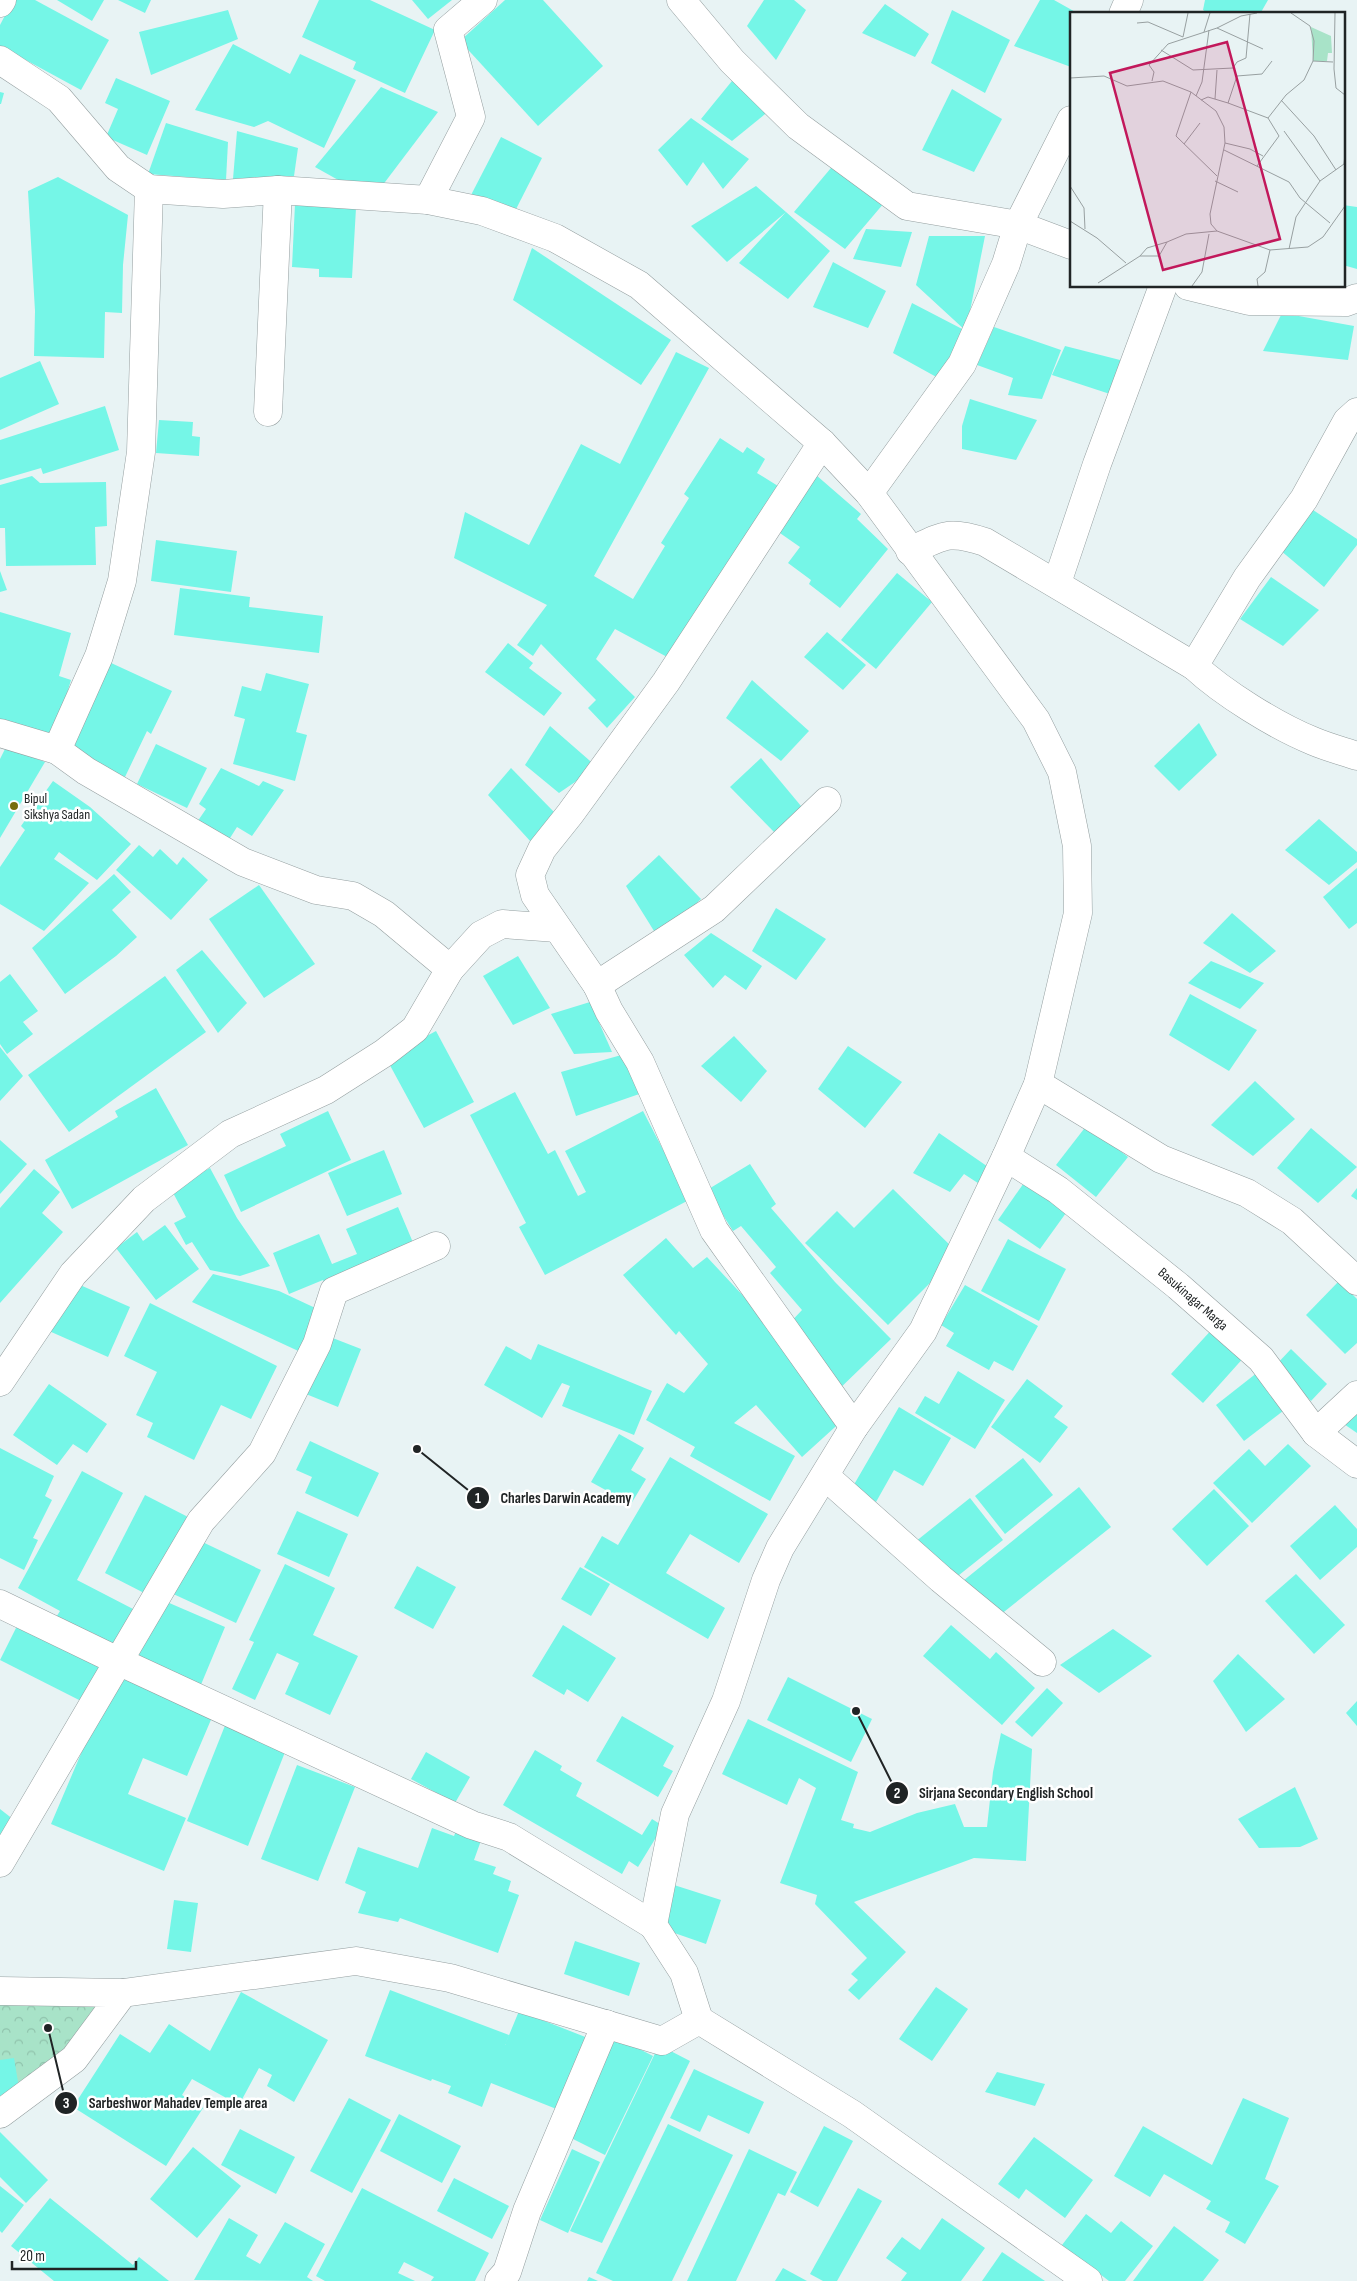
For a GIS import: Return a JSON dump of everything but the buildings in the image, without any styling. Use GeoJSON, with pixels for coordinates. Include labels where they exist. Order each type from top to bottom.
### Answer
{"type":"FeatureCollection","features":[{"type":"Feature","properties":{"kind":"street"},"geometry":{"type":"LineString","coordinates":[[428,200],[471,117],[448,30],[483,0]]}},
{"type":"Feature","properties":{"kind":"street"},"geometry":{"type":"LineString","coordinates":[[681,0],[732,61],[798,126],[906,206],[1018,225],[1070,245]]}},
{"type":"Feature","properties":{"kind":"street"},"geometry":{"type":"LineString","coordinates":[[1124,12],[1129,0]]}},
{"type":"Feature","properties":{"kind":"street"},"geometry":{"type":"LineString","coordinates":[[0,60],[59,99],[118,168],[149,188],[223,194],[278,190],[428,200],[482,211],[555,238],[639,285],[822,443],[869,493],[1036,720],[1062,772],[1077,846],[1078,913],[1038,1084],[1006,1158],[924,1331],[854,1427],[780,1548],[769,1572],[726,1701],[675,1814],[653,1925]]}},
{"type":"Feature","properties":{"kind":"street"},"geometry":{"type":"LineString","coordinates":[[869,493],[962,364],[1006,264],[1018,225],[1070,122]]}},
{"type":"Feature","properties":{"kind":"street"},"geometry":{"type":"LineString","coordinates":[[57,750],[99,656],[122,581],[141,452],[149,188]]}},
{"type":"Feature","properties":{"kind":"street"},"geometry":{"type":"LineString","coordinates":[[268,412],[278,190]]}},
{"type":"Feature","properties":{"kind":"street"},"geometry":{"type":"LineString","coordinates":[[1057,583],[1097,464],[1162,288]]}},
{"type":"Feature","properties":{"kind":"street"},"geometry":{"type":"LineString","coordinates":[[1196,288],[1248,301],[1346,302],[1357,298]]}},
{"type":"Feature","properties":{"kind":"street"},"geometry":{"type":"LineString","coordinates":[[1194,666],[1247,578],[1304,499],[1347,421],[1357,412]]}},
{"type":"Feature","properties":{"kind":"street"},"geometry":{"type":"LineString","coordinates":[[822,443],[666,682],[570,814],[542,849],[530,875],[535,895],[597,985],[609,1011],[640,1062],[714,1230],[854,1427]]}},
{"type":"Feature","properties":{"kind":"street"},"geometry":{"type":"LineString","coordinates":[[910,551],[944,536],[963,534],[985,542],[1194,666],[1212,683],[1282,727],[1314,742],[1357,756]]}},
{"type":"Feature","properties":{"kind":"street"},"geometry":{"type":"LineString","coordinates":[[0,732],[57,750],[86,771],[243,862],[316,890],[353,896],[384,914],[450,969]]}},
{"type":"Feature","properties":{"kind":"street"},"geometry":{"type":"LineString","coordinates":[[597,985],[714,909],[827,801]]}},
{"type":"Feature","properties":{"kind":"street"},"geometry":{"type":"LineString","coordinates":[[0,1382],[73,1274],[144,1199],[230,1134],[326,1090],[384,1053],[415,1029],[450,969],[481,935],[502,924],[557,928]]}},
{"type":"Feature","properties":{"kind":"street"},"geometry":{"type":"LineString","coordinates":[[1038,1084],[1161,1159],[1247,1193],[1292,1221],[1357,1282]]}},
{"type":"Feature","properties":{"kind":"street","name":"Basukinagar Marga"},"geometry":{"type":"LineString","coordinates":[[1006,1158],[1058,1190],[1178,1286],[1261,1359],[1316,1433],[1357,1464]]}},
{"type":"Feature","properties":{"kind":"street"},"geometry":{"type":"LineString","coordinates":[[0,1863],[201,1521],[262,1453],[317,1344],[334,1291],[436,1246]]}},
{"type":"Feature","properties":{"kind":"street"},"geometry":{"type":"LineString","coordinates":[[1316,1433],[1357,1394]]}},
{"type":"Feature","properties":{"kind":"street"},"geometry":{"type":"LineString","coordinates":[[825,1476],[940,1579],[1042,1662]]}},
{"type":"Feature","properties":{"kind":"street"},"geometry":{"type":"LineString","coordinates":[[0,1604],[118,1661],[472,1825],[509,1837],[653,1925],[684,1973],[699,2020],[852,2114],[1088,2281]]}},
{"type":"Feature","properties":{"kind":"street"},"geometry":{"type":"LineString","coordinates":[[0,1991],[124,1993],[356,1961],[450,1978],[662,2041],[699,2020]]}},
{"type":"Feature","properties":{"kind":"street"},"geometry":{"type":"LineString","coordinates":[[0,2114],[74,2059],[124,1993]]}},
{"type":"Feature","properties":{"kind":"street"},"geometry":{"type":"LineString","coordinates":[[499,2281],[507,2272],[527,2211],[606,2024]]}},
{"type":"Feature","properties":{"kind":"green space"},"geometry":{"type":"Polygon","coordinates":[[[123,1993],[0,2114],[0,1998],[123,1993]]]}},
{"type":"Feature","properties":{"kind":"place","name":"Bipul Sikshya Sadan"},"geometry":{"type":"Point","coordinates":[14,806]}},
{"type":"Feature","properties":{"kind":"place","name":"Charles Darwin Academy"},"geometry":{"type":"Point","coordinates":[417,1449]}},
{"type":"Feature","properties":{"kind":"place","name":"Sirjana Secondary English School"},"geometry":{"type":"Point","coordinates":[856,1711]}},
{"type":"Feature","properties":{"kind":"place","name":"Sarbeshwor Mahadev Temple area"},"geometry":{"type":"Point","coordinates":[48,2028]}}]}
